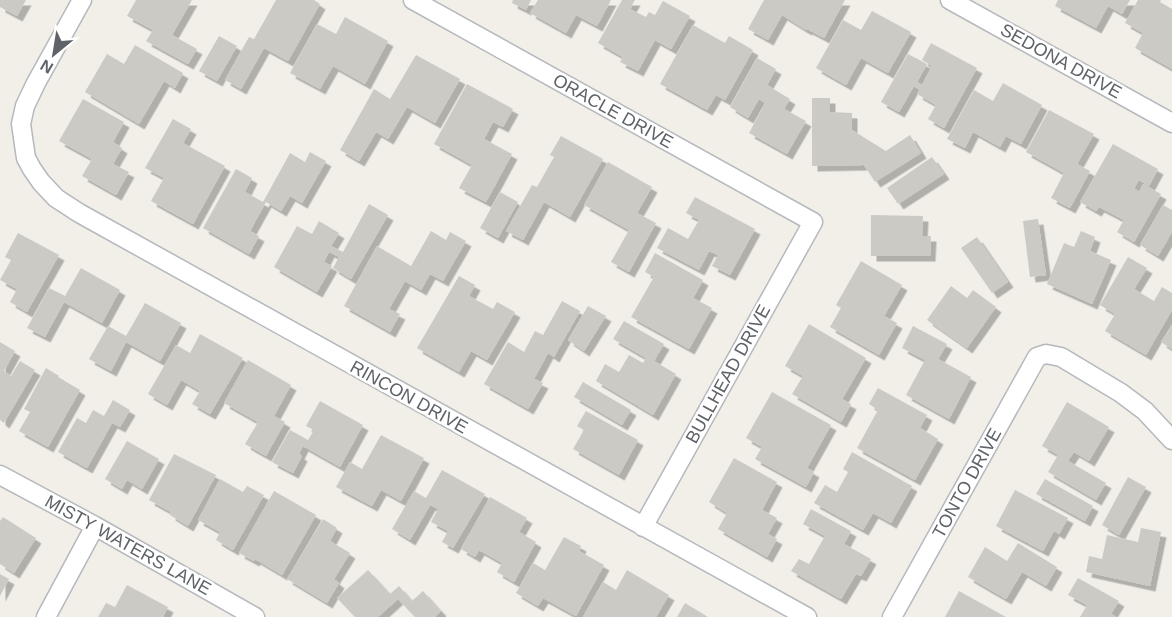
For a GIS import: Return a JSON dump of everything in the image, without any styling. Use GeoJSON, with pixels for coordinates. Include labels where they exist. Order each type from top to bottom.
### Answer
{"type":"FeatureCollection","features":[{"type":"Feature","properties":{"kind":"street","name":"RINCON DRIVE"},"geometry":{"type":"LineString","coordinates":[[82,0],[36,82],[25,106],[21,124],[26,158],[40,182],[56,198],[79,213],[807,617]]}},
{"type":"Feature","properties":{"kind":"street","name":"ORACLE DRIVE"},"geometry":{"type":"LineString","coordinates":[[413,0],[813,222]]}},
{"type":"Feature","properties":{"kind":"street","name":"SEDONA DRIVE"},"geometry":{"type":"LineString","coordinates":[[950,0],[1172,123]]}},
{"type":"Feature","properties":{"kind":"street","name":"BULLHEAD DRIVE"},"geometry":{"type":"LineString","coordinates":[[644,527],[813,222]]}},
{"type":"Feature","properties":{"kind":"street","name":"TONTO DRIVE"},"geometry":{"type":"LineString","coordinates":[[892,617],[1037,357],[1046,354],[1061,357],[1121,393],[1146,411],[1172,440]]}},
{"type":"Feature","properties":{"kind":"street","name":"MISTY WATERS LANE"},"geometry":{"type":"LineString","coordinates":[[0,475],[255,617]]}},
{"type":"Feature","properties":{"kind":"street"},"geometry":{"type":"LineString","coordinates":[[46,617],[95,526]]}},
{"type":"Feature","properties":{"kind":"building"},"geometry":{"type":"Polygon","coordinates":[[[0,0],[26,0],[17,16],[0,7],[0,0]]]}},
{"type":"Feature","properties":{"kind":"building"},"geometry":{"type":"Polygon","coordinates":[[[136,0],[192,0],[172,35],[197,49],[188,64],[146,41],[153,30],[127,16],[136,0]]]}},
{"type":"Feature","properties":{"kind":"building"},"geometry":{"type":"Polygon","coordinates":[[[276,0],[314,0],[320,4],[288,61],[264,48],[241,89],[225,80],[249,37],[254,39],[276,0]]]}},
{"type":"Feature","properties":{"kind":"building"},"geometry":{"type":"Polygon","coordinates":[[[513,0],[531,0],[526,10],[512,3],[513,0]]]}},
{"type":"Feature","properties":{"kind":"building"},"geometry":{"type":"Polygon","coordinates":[[[538,0],[611,0],[597,26],[576,15],[566,33],[530,13],[538,0]]]}},
{"type":"Feature","properties":{"kind":"building"},"geometry":{"type":"Polygon","coordinates":[[[622,0],[635,0],[630,9],[646,17],[649,12],[655,15],[663,1],[690,16],[671,49],[655,40],[638,71],[620,62],[623,57],[598,43],[622,0]]]}},
{"type":"Feature","properties":{"kind":"building"},"geometry":{"type":"Polygon","coordinates":[[[764,0],[845,0],[824,38],[782,15],[768,40],[748,29],[764,0]]]}},
{"type":"Feature","properties":{"kind":"building"},"geometry":{"type":"Polygon","coordinates":[[[1058,0],[1130,0],[1122,14],[1108,6],[1096,28],[1055,6],[1058,0]]]}},
{"type":"Feature","properties":{"kind":"building"},"geometry":{"type":"Polygon","coordinates":[[[1138,0],[1161,0],[1160,2],[1172,9],[1172,69],[1135,48],[1143,33],[1125,23],[1138,0]]]}},
{"type":"Feature","properties":{"kind":"building"},"geometry":{"type":"Polygon","coordinates":[[[872,11],[911,32],[888,73],[861,58],[846,85],[816,68],[843,20],[861,30],[872,11]]]}},
{"type":"Feature","properties":{"kind":"building"},"geometry":{"type":"Polygon","coordinates":[[[345,17],[388,41],[365,84],[333,66],[320,89],[290,73],[317,24],[336,34],[345,17]]]}},
{"type":"Feature","properties":{"kind":"building"},"geometry":{"type":"Polygon","coordinates":[[[693,25],[725,43],[729,36],[753,50],[725,100],[716,95],[707,110],[660,84],[693,25]]]}},
{"type":"Feature","properties":{"kind":"building"},"geometry":{"type":"Polygon","coordinates":[[[219,36],[237,46],[217,81],[199,71],[219,36]]]}},
{"type":"Feature","properties":{"kind":"building"},"geometry":{"type":"Polygon","coordinates":[[[931,43],[977,68],[944,128],[928,119],[936,105],[917,94],[920,90],[914,86],[899,112],[881,102],[908,54],[927,64],[917,82],[922,85],[932,66],[922,60],[931,43]]]}},
{"type":"Feature","properties":{"kind":"building"},"geometry":{"type":"Polygon","coordinates":[[[135,45],[183,73],[175,88],[164,81],[139,124],[85,92],[107,54],[124,64],[135,45]]]}},
{"type":"Feature","properties":{"kind":"building"},"geometry":{"type":"Polygon","coordinates":[[[416,55],[460,79],[435,123],[407,107],[388,139],[376,132],[359,161],[340,150],[374,89],[390,99],[416,55]]]}},
{"type":"Feature","properties":{"kind":"building"},"geometry":{"type":"Polygon","coordinates":[[[757,58],[776,69],[767,85],[790,99],[784,109],[806,121],[787,154],[749,133],[765,103],[759,99],[748,118],[730,107],[757,58]]]}},
{"type":"Feature","properties":{"kind":"building"},"geometry":{"type":"Polygon","coordinates":[[[1003,83],[1042,105],[1021,144],[1006,136],[1000,147],[973,132],[965,148],[947,139],[974,90],[993,101],[1003,83]]]}},
{"type":"Feature","properties":{"kind":"building"},"geometry":{"type":"Polygon","coordinates":[[[467,84],[513,109],[503,127],[493,122],[484,139],[512,154],[486,202],[459,188],[472,165],[434,144],[467,84]]]}},
{"type":"Feature","properties":{"kind":"building"},"geometry":{"type":"Polygon","coordinates":[[[812,98],[830,98],[830,112],[852,113],[852,130],[886,151],[910,135],[921,153],[875,182],[864,165],[812,166],[812,98]]]}},
{"type":"Feature","properties":{"kind":"building"},"geometry":{"type":"Polygon","coordinates":[[[83,99],[124,122],[113,142],[122,148],[113,164],[129,172],[116,195],[82,176],[92,159],[59,141],[83,99]]]}},
{"type":"Feature","properties":{"kind":"building"},"geometry":{"type":"Polygon","coordinates":[[[1049,110],[1094,134],[1077,164],[1090,171],[1070,208],[1051,198],[1064,173],[1026,152],[1049,110]]]}},
{"type":"Feature","properties":{"kind":"building"},"geometry":{"type":"Polygon","coordinates":[[[173,119],[191,129],[183,143],[225,166],[193,224],[151,201],[164,178],[145,168],[173,119]]]}},
{"type":"Feature","properties":{"kind":"building"},"geometry":{"type":"Polygon","coordinates":[[[561,136],[603,159],[570,217],[544,202],[523,240],[506,231],[532,185],[537,187],[554,157],[550,155],[561,136]]]}},
{"type":"Feature","properties":{"kind":"building"},"geometry":{"type":"Polygon","coordinates":[[[1113,144],[1158,169],[1149,186],[1139,180],[1134,188],[1139,192],[1143,184],[1161,194],[1134,242],[1117,232],[1124,220],[1099,207],[1096,211],[1080,202],[1113,144]]]}},
{"type":"Feature","properties":{"kind":"building"},"geometry":{"type":"Polygon","coordinates":[[[310,152],[326,161],[302,203],[290,196],[281,211],[266,202],[250,231],[259,236],[249,254],[203,228],[236,169],[252,178],[245,192],[263,202],[290,153],[305,162],[310,152]]]}},
{"type":"Feature","properties":{"kind":"building"},"geometry":{"type":"Polygon","coordinates":[[[932,157],[944,174],[898,204],[887,188],[932,157]]]}},
{"type":"Feature","properties":{"kind":"building"},"geometry":{"type":"Polygon","coordinates":[[[608,162],[652,187],[637,213],[656,223],[629,272],[611,262],[629,230],[584,205],[608,162]]]}},
{"type":"Feature","properties":{"kind":"building"},"geometry":{"type":"Polygon","coordinates":[[[500,192],[518,202],[498,238],[480,228],[500,192]]]}},
{"type":"Feature","properties":{"kind":"building"},"geometry":{"type":"Polygon","coordinates":[[[695,197],[755,229],[730,275],[712,266],[718,255],[709,251],[699,270],[657,248],[668,228],[688,239],[699,220],[686,213],[695,197]]]}},
{"type":"Feature","properties":{"kind":"building"},"geometry":{"type":"Polygon","coordinates":[[[369,204],[388,215],[351,279],[333,268],[339,257],[329,252],[324,262],[332,266],[317,292],[274,267],[297,226],[312,234],[319,221],[339,233],[331,246],[343,252],[369,204]]]}},
{"type":"Feature","properties":{"kind":"building"},"geometry":{"type":"Polygon","coordinates":[[[1163,205],[1172,210],[1172,232],[1158,256],[1140,245],[1163,205]]]}},
{"type":"Feature","properties":{"kind":"building"},"geometry":{"type":"Polygon","coordinates":[[[871,215],[923,216],[922,236],[931,236],[930,256],[871,256],[871,215]]]}},
{"type":"Feature","properties":{"kind":"building"},"geometry":{"type":"Polygon","coordinates":[[[1038,219],[1046,275],[1030,277],[1023,221],[1038,219]]]}},
{"type":"Feature","properties":{"kind":"building"},"geometry":{"type":"Polygon","coordinates":[[[431,231],[446,240],[450,232],[466,241],[443,281],[430,274],[421,290],[405,281],[389,309],[400,314],[390,332],[344,306],[377,246],[411,266],[431,231]]]}},
{"type":"Feature","properties":{"kind":"building"},"geometry":{"type":"Polygon","coordinates":[[[1081,231],[1095,237],[1090,251],[1111,260],[1092,304],[1047,284],[1064,243],[1074,247],[1081,231]]]}},
{"type":"Feature","properties":{"kind":"building"},"geometry":{"type":"Polygon","coordinates":[[[18,233],[59,255],[27,312],[10,302],[17,289],[0,280],[11,260],[5,257],[18,233]]]}},
{"type":"Feature","properties":{"kind":"building"},"geometry":{"type":"Polygon","coordinates":[[[977,237],[1008,282],[992,293],[961,248],[977,237]]]}},
{"type":"Feature","properties":{"kind":"building"},"geometry":{"type":"Polygon","coordinates":[[[655,253],[703,280],[693,298],[712,308],[689,349],[631,317],[654,277],[645,272],[655,253]]]}},
{"type":"Feature","properties":{"kind":"building"},"geometry":{"type":"Polygon","coordinates":[[[1128,257],[1147,268],[1134,289],[1154,301],[1162,287],[1172,293],[1172,310],[1146,355],[1105,331],[1115,314],[1100,305],[1128,257]]]}},
{"type":"Feature","properties":{"kind":"building"},"geometry":{"type":"Polygon","coordinates":[[[861,261],[902,285],[884,316],[897,323],[879,355],[830,327],[841,308],[836,305],[861,261]]]}},
{"type":"Feature","properties":{"kind":"building"},"geometry":{"type":"Polygon","coordinates":[[[81,268],[120,290],[102,323],[64,302],[45,337],[27,328],[49,288],[65,296],[81,268]]]}},
{"type":"Feature","properties":{"kind":"building"},"geometry":{"type":"Polygon","coordinates":[[[459,276],[475,285],[469,296],[493,309],[497,302],[515,312],[487,360],[471,351],[459,372],[417,348],[459,276]]]}},
{"type":"Feature","properties":{"kind":"building"},"geometry":{"type":"Polygon","coordinates":[[[951,286],[967,298],[973,290],[996,307],[967,348],[927,320],[951,286]]]}},
{"type":"Feature","properties":{"kind":"building"},"geometry":{"type":"Polygon","coordinates":[[[562,301],[580,311],[554,357],[548,353],[534,379],[543,383],[528,409],[484,384],[508,342],[524,352],[535,331],[543,335],[562,301]]]}},
{"type":"Feature","properties":{"kind":"building"},"geometry":{"type":"Polygon","coordinates":[[[145,303],[181,323],[160,361],[126,342],[111,371],[89,359],[108,326],[126,336],[145,303]]]}},
{"type":"Feature","properties":{"kind":"building"},"geometry":{"type":"Polygon","coordinates":[[[588,306],[606,316],[584,351],[568,340],[588,306]]]}},
{"type":"Feature","properties":{"kind":"building"},"geometry":{"type":"Polygon","coordinates":[[[624,321],[664,344],[654,361],[676,374],[653,415],[596,381],[605,364],[619,372],[629,355],[643,363],[646,358],[613,339],[624,321]]]}},
{"type":"Feature","properties":{"kind":"building"},"geometry":{"type":"Polygon","coordinates":[[[809,324],[866,358],[842,399],[851,404],[841,422],[792,394],[803,376],[785,366],[809,324]]]}},
{"type":"Feature","properties":{"kind":"building"},"geometry":{"type":"Polygon","coordinates":[[[1172,325],[1172,349],[1161,342],[1172,325]]]}},
{"type":"Feature","properties":{"kind":"building"},"geometry":{"type":"Polygon","coordinates":[[[913,326],[947,344],[938,359],[971,377],[949,419],[906,395],[925,360],[902,348],[913,326]]]}},
{"type":"Feature","properties":{"kind":"building"},"geometry":{"type":"Polygon","coordinates":[[[200,334],[243,358],[210,414],[192,404],[200,391],[181,380],[167,405],[148,394],[176,345],[190,353],[200,334]]]}},
{"type":"Feature","properties":{"kind":"building"},"geometry":{"type":"Polygon","coordinates":[[[0,342],[15,351],[4,371],[11,376],[20,361],[35,370],[4,423],[0,420],[0,342]]]}},
{"type":"Feature","properties":{"kind":"building"},"geometry":{"type":"Polygon","coordinates":[[[248,360],[291,385],[274,416],[285,422],[266,456],[245,444],[258,422],[224,403],[248,360]]]}},
{"type":"Feature","properties":{"kind":"building"},"geometry":{"type":"Polygon","coordinates":[[[46,368],[80,390],[48,447],[19,431],[30,412],[24,409],[46,368]]]}},
{"type":"Feature","properties":{"kind":"building"},"geometry":{"type":"Polygon","coordinates":[[[583,382],[631,410],[622,425],[574,397],[583,382]]]}},
{"type":"Feature","properties":{"kind":"building"},"geometry":{"type":"Polygon","coordinates":[[[878,388],[927,415],[920,428],[938,439],[915,480],[857,448],[878,410],[869,404],[878,388]]]}},
{"type":"Feature","properties":{"kind":"building"},"geometry":{"type":"Polygon","coordinates":[[[772,392],[831,425],[807,468],[814,472],[806,487],[755,459],[762,447],[746,438],[772,392]]]}},
{"type":"Feature","properties":{"kind":"building"},"geometry":{"type":"Polygon","coordinates":[[[113,400],[130,410],[120,427],[112,423],[87,468],[58,452],[77,418],[86,423],[93,410],[104,416],[113,400]]]}},
{"type":"Feature","properties":{"kind":"building"},"geometry":{"type":"Polygon","coordinates":[[[320,401],[363,425],[340,467],[303,446],[299,454],[302,456],[293,473],[272,462],[290,430],[308,440],[314,430],[306,426],[320,401]]]}},
{"type":"Feature","properties":{"kind":"building"},"geometry":{"type":"Polygon","coordinates":[[[1067,402],[1109,427],[1089,461],[1074,452],[1068,461],[1106,483],[1096,500],[1048,472],[1058,455],[1042,446],[1067,402]]]}},
{"type":"Feature","properties":{"kind":"building"},"geometry":{"type":"Polygon","coordinates":[[[586,411],[638,440],[619,475],[573,449],[584,430],[577,426],[586,411]]]}},
{"type":"Feature","properties":{"kind":"building"},"geometry":{"type":"Polygon","coordinates":[[[381,435],[424,458],[401,501],[381,490],[372,506],[336,487],[350,462],[362,469],[381,435]]]}},
{"type":"Feature","properties":{"kind":"building"},"geometry":{"type":"Polygon","coordinates":[[[127,441],[159,459],[142,489],[127,480],[122,489],[105,479],[127,441]]]}},
{"type":"Feature","properties":{"kind":"building"},"geometry":{"type":"Polygon","coordinates":[[[852,452],[912,486],[891,523],[873,513],[863,530],[814,503],[825,485],[837,492],[848,472],[843,469],[852,452]]]}},
{"type":"Feature","properties":{"kind":"building"},"geometry":{"type":"Polygon","coordinates":[[[174,454],[216,475],[188,526],[170,515],[171,512],[149,500],[174,454]]]}},
{"type":"Feature","properties":{"kind":"building"},"geometry":{"type":"Polygon","coordinates":[[[734,458],[777,482],[762,510],[777,518],[768,534],[777,539],[767,557],[718,529],[727,513],[709,502],[734,458]]]}},
{"type":"Feature","properties":{"kind":"building"},"geometry":{"type":"Polygon","coordinates":[[[442,470],[485,494],[453,548],[442,542],[448,531],[431,522],[438,509],[430,505],[410,540],[392,529],[414,491],[426,498],[442,470]]]}},
{"type":"Feature","properties":{"kind":"building"},"geometry":{"type":"Polygon","coordinates":[[[1128,477],[1146,487],[1119,535],[1102,525],[1128,477]]]}},
{"type":"Feature","properties":{"kind":"building"},"geometry":{"type":"Polygon","coordinates":[[[220,479],[243,492],[247,486],[264,495],[233,550],[216,540],[220,532],[198,520],[220,479]]]}},
{"type":"Feature","properties":{"kind":"building"},"geometry":{"type":"Polygon","coordinates":[[[1045,479],[1093,506],[1085,521],[1036,494],[1045,479]]]}},
{"type":"Feature","properties":{"kind":"building"},"geometry":{"type":"Polygon","coordinates":[[[1015,490],[1068,518],[1059,534],[1054,531],[1043,551],[996,526],[1015,490]]]}},
{"type":"Feature","properties":{"kind":"building"},"geometry":{"type":"Polygon","coordinates":[[[274,491],[316,515],[282,575],[255,559],[254,561],[239,553],[274,491]]]}},
{"type":"Feature","properties":{"kind":"building"},"geometry":{"type":"Polygon","coordinates":[[[490,497],[527,518],[519,532],[536,542],[514,582],[497,572],[502,563],[479,550],[475,557],[461,549],[490,497]]]}},
{"type":"Feature","properties":{"kind":"building"},"geometry":{"type":"Polygon","coordinates":[[[811,509],[851,531],[844,544],[871,559],[861,576],[856,574],[841,599],[791,571],[799,559],[809,564],[825,536],[803,524],[811,509]]]}},
{"type":"Feature","properties":{"kind":"building"},"geometry":{"type":"Polygon","coordinates":[[[3,517],[36,538],[14,573],[0,564],[0,521],[3,517]]]}},
{"type":"Feature","properties":{"kind":"building"},"geometry":{"type":"Polygon","coordinates":[[[323,519],[337,528],[330,541],[350,553],[334,579],[339,583],[327,603],[287,579],[323,519]]]}},
{"type":"Feature","properties":{"kind":"building"},"geometry":{"type":"Polygon","coordinates":[[[1141,528],[1161,532],[1150,586],[1086,572],[1089,556],[1102,559],[1107,535],[1138,542],[1141,528]]]}},
{"type":"Feature","properties":{"kind":"building"},"geometry":{"type":"Polygon","coordinates":[[[564,537],[581,546],[579,551],[604,565],[576,616],[543,598],[538,606],[516,593],[533,563],[545,570],[564,537]]]}},
{"type":"Feature","properties":{"kind":"building"},"geometry":{"type":"Polygon","coordinates":[[[1018,543],[1057,567],[1046,586],[1022,572],[1006,599],[968,577],[985,547],[1007,561],[1018,543]]]}},
{"type":"Feature","properties":{"kind":"building"},"geometry":{"type":"Polygon","coordinates":[[[368,570],[390,594],[399,586],[412,601],[423,591],[441,611],[435,617],[415,617],[398,599],[378,617],[355,617],[337,598],[368,570]]]}},
{"type":"Feature","properties":{"kind":"building"},"geometry":{"type":"Polygon","coordinates":[[[627,570],[669,595],[656,617],[583,617],[603,582],[616,590],[627,570]]]}},
{"type":"Feature","properties":{"kind":"building"},"geometry":{"type":"Polygon","coordinates":[[[0,574],[9,579],[0,596],[0,574]]]}},
{"type":"Feature","properties":{"kind":"building"},"geometry":{"type":"Polygon","coordinates":[[[1078,578],[1119,601],[1111,614],[1116,617],[1080,617],[1087,605],[1068,595],[1078,578]]]}},
{"type":"Feature","properties":{"kind":"building"},"geometry":{"type":"Polygon","coordinates":[[[127,585],[168,607],[163,617],[98,617],[106,603],[115,607],[127,585]]]}},
{"type":"Feature","properties":{"kind":"building"},"geometry":{"type":"Polygon","coordinates":[[[959,591],[1006,617],[945,617],[959,591]]]}},
{"type":"Feature","properties":{"kind":"building"},"geometry":{"type":"Polygon","coordinates":[[[685,603],[708,617],[677,617],[685,603]]]}}]}
